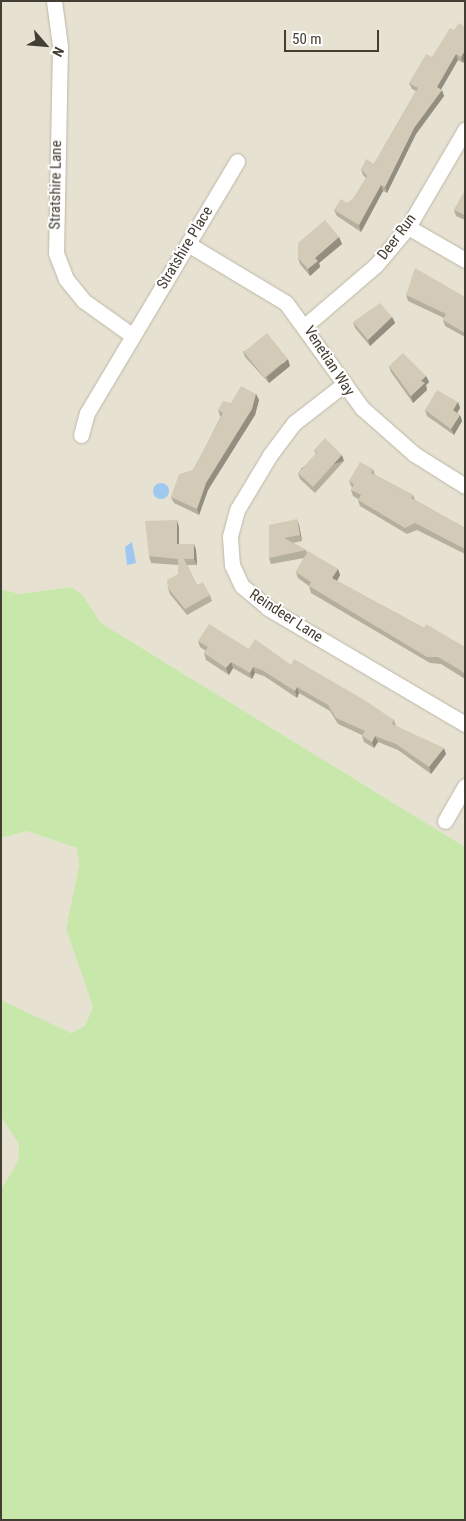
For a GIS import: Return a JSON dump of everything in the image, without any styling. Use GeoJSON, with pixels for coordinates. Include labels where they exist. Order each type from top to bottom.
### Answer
{"type":"FeatureCollection","features":[{"type":"Feature","properties":{"kind":"street","name":"Stratshire Lane"},"geometry":{"type":"LineString","coordinates":[[54,1],[60,46],[56,253],[66,279],[84,301],[133,336]]}},
{"type":"Feature","properties":{"kind":"street","name":"Deer Run"},"geometry":{"type":"LineString","coordinates":[[306,325],[376,265],[408,227],[465,130]]}},
{"type":"Feature","properties":{"kind":"street","name":"Stratshire Place"},"geometry":{"type":"LineString","coordinates":[[80,435],[88,413],[237,161]]}},
{"type":"Feature","properties":{"kind":"street"},"geometry":{"type":"LineString","coordinates":[[408,227],[465,260]]}},
{"type":"Feature","properties":{"kind":"street","name":"Venetian Way"},"geometry":{"type":"LineString","coordinates":[[188,244],[264,287],[306,325],[343,385],[386,433],[465,486]]}},
{"type":"Feature","properties":{"kind":"street","name":"Reindeer Lane"},"geometry":{"type":"LineString","coordinates":[[343,385],[294,423],[270,455],[237,510],[230,537],[232,565],[242,586],[268,608],[465,724]]}},
{"type":"Feature","properties":{"kind":"street"},"geometry":{"type":"LineString","coordinates":[[445,820],[465,786]]}},
{"type":"Feature","properties":{"kind":"shaded area"},"geometry":{"type":"Polygon","coordinates":[[[1,1],[465,1],[465,847],[101,623],[82,594],[71,587],[18,594],[1,589],[1,1]]]}},
{"type":"Feature","properties":{"kind":"shaded area"},"geometry":{"type":"Polygon","coordinates":[[[27,831],[77,848],[79,865],[66,929],[93,1007],[85,1026],[71,1033],[1,1000],[1,838],[27,831]]]}},
{"type":"Feature","properties":{"kind":"shaded area"},"geometry":{"type":"Polygon","coordinates":[[[1,1117],[19,1144],[18,1161],[1,1190],[1,1117]]]}},
{"type":"Feature","properties":{"kind":"green space"},"geometry":{"type":"Polygon","coordinates":[[[71,587],[82,594],[101,623],[465,847],[465,1520],[1,1520],[1,1190],[18,1161],[19,1144],[1,1117],[1,1000],[71,1033],[85,1026],[93,1007],[66,929],[79,865],[77,848],[27,831],[1,838],[1,589],[19,594],[71,587]]]}},
{"type":"Feature","properties":{"kind":"water"},"geometry":{"type":"Polygon","coordinates":[[[161,483],[167,485],[169,491],[167,497],[161,499],[155,497],[153,491],[155,485],[161,483]]]}},
{"type":"Feature","properties":{"kind":"water"},"geometry":{"type":"Polygon","coordinates":[[[132,542],[136,563],[127,565],[125,547],[132,542]]]}},
{"type":"Feature","properties":{"kind":"building"},"geometry":{"type":"Polygon","coordinates":[[[459,23],[465,27],[465,50],[461,57],[456,54],[437,87],[442,90],[414,128],[385,187],[381,185],[359,225],[334,210],[341,199],[347,203],[353,199],[367,176],[361,169],[366,159],[374,164],[418,88],[409,83],[426,54],[432,57],[450,28],[454,30],[459,23]]]}},
{"type":"Feature","properties":{"kind":"building"},"geometry":{"type":"Polygon","coordinates":[[[465,191],[465,215],[454,210],[465,191]]]}},
{"type":"Feature","properties":{"kind":"building"},"geometry":{"type":"Polygon","coordinates":[[[325,220],[339,237],[315,258],[318,261],[308,269],[298,258],[298,243],[325,220]]]}},
{"type":"Feature","properties":{"kind":"building"},"geometry":{"type":"Polygon","coordinates":[[[415,268],[465,297],[465,333],[443,320],[446,314],[406,295],[415,268]]]}},
{"type":"Feature","properties":{"kind":"building"},"geometry":{"type":"Polygon","coordinates":[[[380,303],[392,317],[368,340],[353,322],[380,303]]]}},
{"type":"Feature","properties":{"kind":"building"},"geometry":{"type":"Polygon","coordinates":[[[267,333],[288,359],[264,378],[244,352],[267,333]]]}},
{"type":"Feature","properties":{"kind":"building"},"geometry":{"type":"Polygon","coordinates":[[[403,353],[426,376],[421,381],[425,383],[411,396],[389,366],[403,353]]]}},
{"type":"Feature","properties":{"kind":"building"},"geometry":{"type":"Polygon","coordinates":[[[241,386],[256,394],[252,409],[206,483],[197,509],[171,497],[179,474],[193,470],[206,446],[223,413],[218,410],[223,401],[231,403],[241,386]]]}},
{"type":"Feature","properties":{"kind":"building"},"geometry":{"type":"Polygon","coordinates":[[[437,390],[458,402],[453,410],[460,415],[451,429],[425,410],[437,390]]]}},
{"type":"Feature","properties":{"kind":"building"},"geometry":{"type":"Polygon","coordinates":[[[325,438],[342,455],[313,487],[298,473],[317,453],[314,450],[325,438]]]}},
{"type":"Feature","properties":{"kind":"building"},"geometry":{"type":"Polygon","coordinates":[[[360,462],[373,469],[371,473],[413,495],[411,498],[465,528],[465,549],[415,523],[405,528],[358,500],[361,495],[351,490],[354,484],[349,481],[360,462]]]}},
{"type":"Feature","properties":{"kind":"building"},"geometry":{"type":"Polygon","coordinates":[[[297,519],[300,535],[284,538],[306,550],[269,558],[269,525],[297,519]]]}},
{"type":"Feature","properties":{"kind":"building"},"geometry":{"type":"Polygon","coordinates":[[[177,520],[177,544],[194,544],[194,559],[184,559],[197,585],[203,582],[210,595],[185,609],[168,588],[167,580],[178,574],[178,559],[149,556],[145,521],[177,520]]]}},
{"type":"Feature","properties":{"kind":"building"},"geometry":{"type":"Polygon","coordinates":[[[308,551],[338,569],[332,578],[424,628],[426,624],[465,647],[465,674],[438,657],[427,657],[309,586],[311,582],[296,572],[308,551]]]}},
{"type":"Feature","properties":{"kind":"building"},"geometry":{"type":"Polygon","coordinates":[[[209,624],[249,649],[255,639],[291,665],[294,659],[366,701],[394,720],[392,724],[444,748],[429,767],[396,744],[375,736],[372,742],[362,736],[365,731],[336,718],[328,705],[297,687],[295,691],[262,670],[253,667],[250,673],[231,662],[226,668],[204,653],[208,647],[198,641],[209,624]]]}}]}
